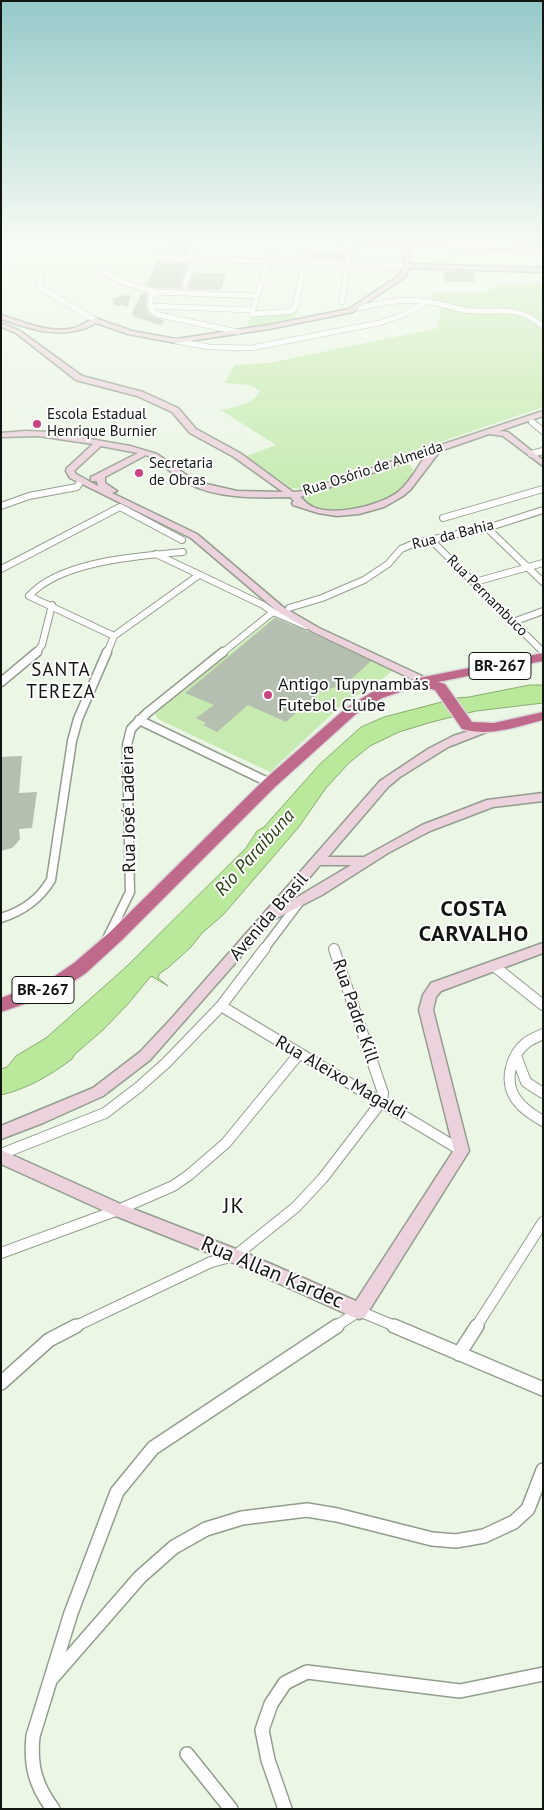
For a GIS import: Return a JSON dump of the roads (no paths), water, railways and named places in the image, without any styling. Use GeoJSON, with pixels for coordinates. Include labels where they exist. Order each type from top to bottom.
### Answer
{"type":"FeatureCollection","features":[{"type":"Feature","properties":{"kind":"highway","name":"BR-267"},"geometry":{"type":"LineString","coordinates":[[458,674],[543,657]]}},
{"type":"Feature","properties":{"kind":"highway"},"geometry":{"type":"LineString","coordinates":[[458,674],[441,682],[441,685],[464,728],[485,729],[543,716]]}},
{"type":"Feature","properties":{"kind":"highway","name":"BR-267"},"geometry":{"type":"LineString","coordinates":[[1,1005],[20,1000],[58,983],[80,968],[104,947],[270,784],[351,711],[378,696],[409,684],[425,680],[441,685]]}},
{"type":"Feature","properties":{"kind":"highway","name":"BR-267"},"geometry":{"type":"LineString","coordinates":[[409,684],[441,685]]}},
{"type":"Feature","properties":{"kind":"street"},"geometry":{"type":"LineString","coordinates":[[4,325],[18,332],[79,378],[140,394],[175,410],[193,430],[237,455],[304,505]]}},
{"type":"Feature","properties":{"kind":"street"},"geometry":{"type":"LineString","coordinates":[[34,325],[59,332],[81,329],[86,325]]}},
{"type":"Feature","properties":{"kind":"street"},"geometry":{"type":"LineString","coordinates":[[110,325],[130,333],[176,341],[209,346],[251,348],[366,325]]}},
{"type":"Feature","properties":{"kind":"street"},"geometry":{"type":"LineString","coordinates":[[209,325],[238,332]]}},
{"type":"Feature","properties":{"kind":"street"},"geometry":{"type":"LineString","coordinates":[[176,341],[279,325]]}},
{"type":"Feature","properties":{"kind":"street"},"geometry":{"type":"LineString","coordinates":[[539,417],[543,430]]}},
{"type":"Feature","properties":{"kind":"street","name":"Rua Osório de Almeida"},"geometry":{"type":"LineString","coordinates":[[1,436],[40,432],[146,452],[158,458],[187,480],[200,486],[262,495],[286,492],[307,493],[484,432],[539,417]]}},
{"type":"Feature","properties":{"kind":"street"},"geometry":{"type":"LineString","coordinates":[[505,434],[504,429],[509,424]]}},
{"type":"Feature","properties":{"kind":"street"},"geometry":{"type":"LineString","coordinates":[[484,432],[505,434],[543,464]]}},
{"type":"Feature","properties":{"kind":"street"},"geometry":{"type":"LineString","coordinates":[[99,443],[70,471],[73,476],[101,488],[194,536],[248,576],[281,610],[316,630],[423,672],[441,685]]}},
{"type":"Feature","properties":{"kind":"street"},"geometry":{"type":"LineString","coordinates":[[262,495],[304,505],[318,511],[337,513],[372,508],[402,494],[412,483],[428,458],[438,448]]}},
{"type":"Feature","properties":{"kind":"street"},"geometry":{"type":"LineString","coordinates":[[531,454],[543,451]]}},
{"type":"Feature","properties":{"kind":"street"},"geometry":{"type":"LineString","coordinates":[[81,480],[101,476],[146,452]]}},
{"type":"Feature","properties":{"kind":"street"},"geometry":{"type":"LineString","coordinates":[[402,460],[420,469]]}},
{"type":"Feature","properties":{"kind":"street"},"geometry":{"type":"LineString","coordinates":[[101,476],[101,488]]}},
{"type":"Feature","properties":{"kind":"street"},"geometry":{"type":"LineString","coordinates":[[1,506],[40,492],[77,486],[81,480]]}},
{"type":"Feature","properties":{"kind":"street","name":"Rua da Bahia"},"geometry":{"type":"LineString","coordinates":[[443,518],[543,489]]}},
{"type":"Feature","properties":{"kind":"street"},"geometry":{"type":"LineString","coordinates":[[304,505],[300,498],[307,493]]}},
{"type":"Feature","properties":{"kind":"street"},"geometry":{"type":"LineString","coordinates":[[1,569],[120,507],[182,540]]}},
{"type":"Feature","properties":{"kind":"street"},"geometry":{"type":"LineString","coordinates":[[539,511],[543,518]]}},
{"type":"Feature","properties":{"kind":"street","name":"Rua da Bahia"},"geometry":{"type":"LineString","coordinates":[[281,610],[322,598],[364,580],[388,564],[401,549],[415,543],[487,528],[539,511]]}},
{"type":"Feature","properties":{"kind":"street"},"geometry":{"type":"LineString","coordinates":[[487,528],[543,582]]}},
{"type":"Feature","properties":{"kind":"street","name":"Rua Pernambuco"},"geometry":{"type":"LineString","coordinates":[[431,540],[543,652]]}},
{"type":"Feature","properties":{"kind":"street"},"geometry":{"type":"LineString","coordinates":[[114,636],[52,605],[29,596],[34,588],[68,573],[118,560],[183,552]]}},
{"type":"Feature","properties":{"kind":"street"},"geometry":{"type":"LineString","coordinates":[[155,554],[264,605],[281,610],[377,654],[425,680]]}},
{"type":"Feature","properties":{"kind":"street"},"geometry":{"type":"LineString","coordinates":[[475,582],[543,563]]}},
{"type":"Feature","properties":{"kind":"street"},"geometry":{"type":"LineString","coordinates":[[1,918],[18,913],[32,905],[44,893],[51,880],[71,750],[78,719],[114,636],[199,575]]}},
{"type":"Feature","properties":{"kind":"street"},"geometry":{"type":"LineString","coordinates":[[1,682],[36,654],[42,645],[52,605]]}},
{"type":"Feature","properties":{"kind":"street","name":"Rua José Ladeira"},"geometry":{"type":"LineString","coordinates":[[104,947],[130,892],[127,745],[131,729],[139,720],[281,610]]}},
{"type":"Feature","properties":{"kind":"street"},"geometry":{"type":"LineString","coordinates":[[513,622],[543,611]]}},
{"type":"Feature","properties":{"kind":"street"},"geometry":{"type":"LineString","coordinates":[[139,720],[270,784]]}},
{"type":"Feature","properties":{"kind":"street","name":"Avenida Brasil"},"geometry":{"type":"LineString","coordinates":[[1,1133],[84,1099],[129,1070],[161,1040],[384,784],[406,766],[443,744],[464,728]]}},
{"type":"Feature","properties":{"kind":"street"},"geometry":{"type":"LineString","coordinates":[[262,924],[276,914],[298,904],[365,861],[426,828],[467,811],[506,800],[543,797]]}},
{"type":"Feature","properties":{"kind":"street"},"geometry":{"type":"LineString","coordinates":[[331,846],[335,854],[342,861]]}},
{"type":"Feature","properties":{"kind":"street"},"geometry":{"type":"LineString","coordinates":[[318,861],[365,861]]}},
{"type":"Feature","properties":{"kind":"street"},"geometry":{"type":"LineString","coordinates":[[1,1155],[105,1113],[166,1063],[220,1006],[298,904]]}},
{"type":"Feature","properties":{"kind":"street"},"geometry":{"type":"LineString","coordinates":[[53,1809],[40,1792],[32,1774],[30,1755],[33,1736],[71,1614],[117,1492],[152,1448],[359,1311],[462,1151],[426,1010],[430,995],[436,987],[543,948]]}},
{"type":"Feature","properties":{"kind":"street","name":"Rua Padre Kill"},"geometry":{"type":"LineString","coordinates":[[334,949],[383,1093],[382,1101]]}},
{"type":"Feature","properties":{"kind":"street"},"geometry":{"type":"LineString","coordinates":[[494,966],[543,1005]]}},
{"type":"Feature","properties":{"kind":"street","name":"Rua Aleixo Magaldi"},"geometry":{"type":"LineString","coordinates":[[220,1006],[382,1101],[462,1151]]}},
{"type":"Feature","properties":{"kind":"street"},"geometry":{"type":"LineString","coordinates":[[543,1034],[524,1045],[510,1071],[511,1094],[527,1112],[543,1121]]}},
{"type":"Feature","properties":{"kind":"street"},"geometry":{"type":"LineString","coordinates":[[1,1253],[118,1210],[173,1186],[189,1175],[226,1143],[299,1054]]}},
{"type":"Feature","properties":{"kind":"street"},"geometry":{"type":"LineString","coordinates":[[517,1058],[526,1082],[543,1093]]}},
{"type":"Feature","properties":{"kind":"street"},"geometry":{"type":"LineString","coordinates":[[1,1383],[49,1340],[85,1321],[211,1262],[235,1256],[296,1207],[323,1178],[382,1101]]}},
{"type":"Feature","properties":{"kind":"street","name":"Rua Allan Kardec"},"geometry":{"type":"LineString","coordinates":[[1,1155],[118,1210],[235,1256],[543,1389]]}},
{"type":"Feature","properties":{"kind":"street"},"geometry":{"type":"LineString","coordinates":[[459,1354],[543,1222]]}},
{"type":"Feature","properties":{"kind":"street"},"geometry":{"type":"LineString","coordinates":[[49,1682],[140,1577],[174,1547],[206,1529],[242,1518],[307,1510],[337,1515],[432,1538],[456,1541],[484,1536],[514,1522],[528,1508],[543,1470]]}},
{"type":"Feature","properties":{"kind":"street"},"geometry":{"type":"LineString","coordinates":[[285,1809],[268,1760],[262,1730],[271,1704],[285,1684],[307,1672],[460,1691],[543,1674]]}},
{"type":"Feature","properties":{"kind":"street"},"geometry":{"type":"LineString","coordinates":[[187,1754],[231,1809]]}},
{"type":"Feature","properties":{"kind":"water","name":"Rio Paraibuna"},"geometry":{"type":"Polygon","coordinates":[[[530,685],[543,685],[543,703],[476,711],[399,732],[370,746],[349,763],[326,788],[298,828],[223,915],[202,933],[191,947],[159,974],[158,978],[168,986],[151,976],[128,1004],[72,1059],[38,1081],[1,1095],[1,1069],[7,1067],[16,1056],[46,1038],[126,967],[246,848],[257,831],[264,827],[320,764],[361,727],[384,717],[457,698],[530,685]]]}},
{"type":"Feature","properties":{"kind":"place","name":"Escola Estadual Henrique Burnier"},"geometry":{"type":"Point","coordinates":[37,424]}},
{"type":"Feature","properties":{"kind":"place","name":"Secretaria de Obras"},"geometry":{"type":"Point","coordinates":[139,473]}},
{"type":"Feature","properties":{"kind":"place","name":"Antigo Tupynambás Futebol Clube"},"geometry":{"type":"Point","coordinates":[268,695]}},
{"type":"Feature","properties":{"kind":"district","name":"SANTA TEREZA"},"geometry":{"type":"Point","coordinates":[61,682]}},
{"type":"Feature","properties":{"kind":"district","name":"COSTA CARVALHO"},"geometry":{"type":"Point","coordinates":[474,922]}},
{"type":"Feature","properties":{"kind":"district","name":"JK"},"geometry":{"type":"Point","coordinates":[234,1207]}}]}
